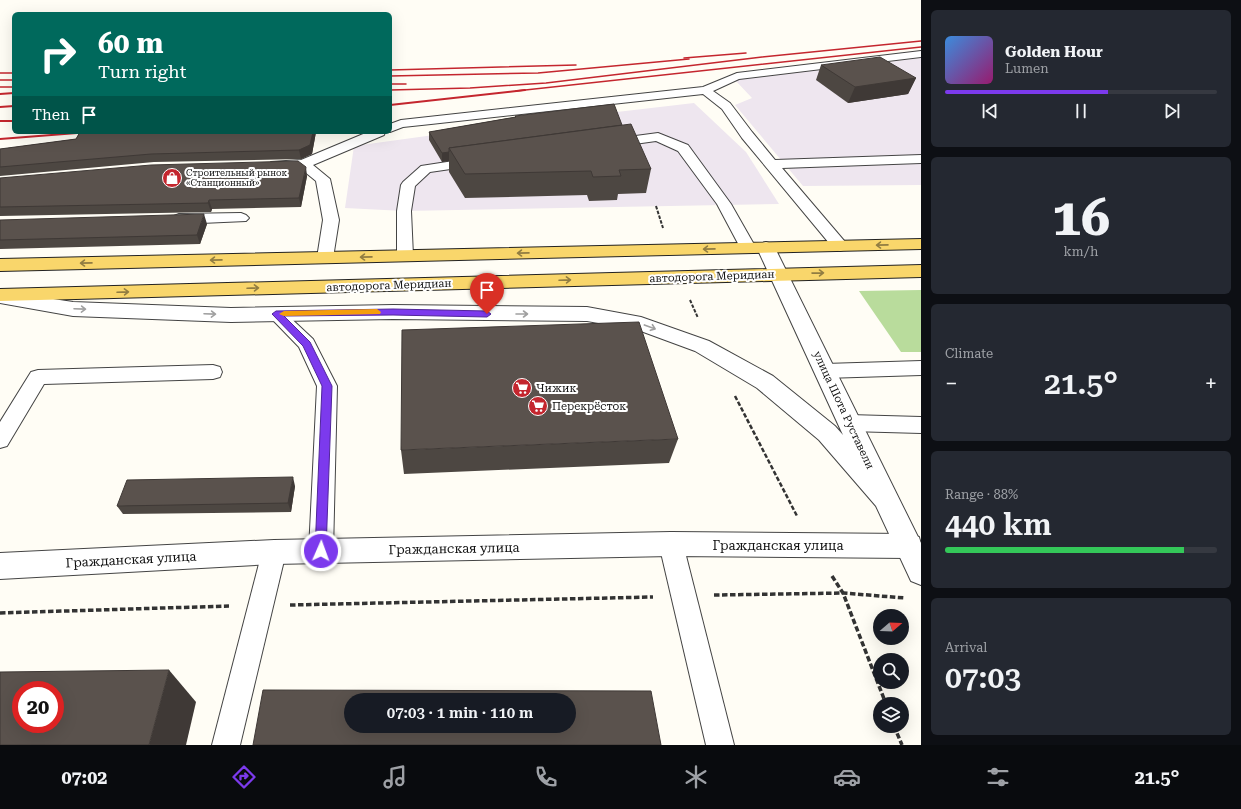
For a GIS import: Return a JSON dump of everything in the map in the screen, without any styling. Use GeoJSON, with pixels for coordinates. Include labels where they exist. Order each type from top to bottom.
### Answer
{"type":"FeatureCollection","features":[{"type":"Feature","properties":{"kind":"main road"},"geometry":{"type":"LineString","coordinates":[[0,265],[921,244]]}},
{"type":"Feature","properties":{"kind":"main road","name":"автодорога Меридиан"},"geometry":{"type":"LineString","coordinates":[[0,296],[921,270]]}},
{"type":"Feature","properties":{"kind":"street","name":"улица Шота Руставели"},"geometry":{"type":"LineString","coordinates":[[766,248],[807,330],[849,423],[888,501],[915,546],[921,572]]}},
{"type":"Feature","properties":{"kind":"street"},"geometry":{"type":"LineString","coordinates":[[0,296],[73,309],[231,315],[393,312],[587,314],[640,324],[702,346],[765,382],[828,434],[888,501]]}},
{"type":"Feature","properties":{"kind":"street","name":"Гражданская улица"},"geometry":{"type":"LineString","coordinates":[[0,566],[274,552],[670,544],[915,546]]}},
{"type":"Feature","properties":{"kind":"lane"},"geometry":{"type":"LineString","coordinates":[[392,127],[401,124],[431,120],[705,90],[737,76],[921,54]]}},
{"type":"Feature","properties":{"kind":"lane"},"geometry":{"type":"LineString","coordinates":[[705,90],[726,106],[747,135],[840,246]]}},
{"type":"Feature","properties":{"kind":"lane"},"geometry":{"type":"LineString","coordinates":[[264,165],[303,164],[374,134]]}},
{"type":"Feature","properties":{"kind":"lane"},"geometry":{"type":"LineString","coordinates":[[604,145],[658,137],[683,148],[724,204],[748,248]]}},
{"type":"Feature","properties":{"kind":"lane"},"geometry":{"type":"LineString","coordinates":[[771,164],[921,159]]}},
{"type":"Feature","properties":{"kind":"lane"},"geometry":{"type":"LineString","coordinates":[[405,256],[404,211],[408,185],[426,169],[488,160]]}},
{"type":"Feature","properties":{"kind":"lane"},"geometry":{"type":"LineString","coordinates":[[303,164],[323,179],[331,220],[325,258]]}},
{"type":"Feature","properties":{"kind":"lane"},"geometry":{"type":"LineString","coordinates":[[163,220],[241,218]]}},
{"type":"Feature","properties":{"kind":"lane"},"geometry":{"type":"LineString","coordinates":[[276,314],[307,344],[327,386],[321,551]]}},
{"type":"Feature","properties":{"kind":"lane"},"geometry":{"type":"LineString","coordinates":[[825,371],[920,371]]}},
{"type":"Feature","properties":{"kind":"lane"},"geometry":{"type":"LineString","coordinates":[[0,440],[38,377],[213,372]]}},
{"type":"Feature","properties":{"kind":"lane"},"geometry":{"type":"LineString","coordinates":[[849,423],[921,425]]}},
{"type":"Feature","properties":{"kind":"lane"},"geometry":{"type":"LineString","coordinates":[[670,544],[720,745]]}},
{"type":"Feature","properties":{"kind":"lane"},"geometry":{"type":"LineString","coordinates":[[226,745],[274,552]]}},
{"type":"Feature","properties":{"kind":"path"},"geometry":{"type":"LineString","coordinates":[[656,206],[670,250]]}},
{"type":"Feature","properties":{"kind":"path"},"geometry":{"type":"LineString","coordinates":[[680,277],[713,352]]}},
{"type":"Feature","properties":{"kind":"path"},"geometry":{"type":"LineString","coordinates":[[734,393],[812,545],[843,593],[883,697]]}},
{"type":"Feature","properties":{"kind":"path"},"geometry":{"type":"LineString","coordinates":[[0,613],[843,593],[913,599]]}},
{"type":"Feature","properties":{"kind":"path"},"geometry":{"type":"LineString","coordinates":[[897,733],[902,745]]}},
{"type":"Feature","properties":{"kind":"shaded area"},"geometry":{"type":"Polygon","coordinates":[[[921,58],[921,185],[803,186],[735,105],[752,98],[735,80],[921,58]]]}},
{"type":"Feature","properties":{"kind":"shaded area"},"geometry":{"type":"Polygon","coordinates":[[[694,103],[746,152],[779,204],[404,211],[345,208],[354,146],[514,124],[694,103]]]}},
{"type":"Feature","properties":{"kind":"green space"},"geometry":{"type":"Polygon","coordinates":[[[921,290],[921,352],[901,352],[859,291],[921,290]]]}},
{"type":"Feature","properties":{"kind":"building"},"geometry":{"type":"Polygon","coordinates":[[[880,57],[916,78],[855,87],[821,65],[880,57]]]}},
{"type":"Feature","properties":{"kind":"building"},"geometry":{"type":"Polygon","coordinates":[[[614,104],[622,125],[449,148],[449,152],[442,153],[429,132],[516,117],[515,116],[614,104]]]}},
{"type":"Feature","properties":{"kind":"building"},"geometry":{"type":"Polygon","coordinates":[[[631,124],[651,169],[619,170],[621,176],[593,177],[591,171],[465,174],[449,148],[631,124]]]}},
{"type":"Feature","properties":{"kind":"building"},"geometry":{"type":"Polygon","coordinates":[[[79,134],[313,134],[310,145],[299,150],[151,154],[0,167],[0,149],[76,139],[79,134]]]}},
{"type":"Feature","properties":{"kind":"building"},"geometry":{"type":"Polygon","coordinates":[[[298,161],[306,167],[299,198],[209,200],[208,203],[0,207],[0,178],[151,165],[298,161]]]}},
{"type":"Feature","properties":{"kind":"building"},"geometry":{"type":"Polygon","coordinates":[[[204,214],[197,235],[0,240],[0,220],[204,214]]]}},
{"type":"Feature","properties":{"kind":"building"},"geometry":{"type":"Polygon","coordinates":[[[639,322],[678,439],[401,450],[402,330],[639,322]]]}},
{"type":"Feature","properties":{"kind":"building"},"geometry":{"type":"Polygon","coordinates":[[[293,477],[288,503],[117,506],[127,480],[293,477]]]}},
{"type":"Feature","properties":{"kind":"building"},"geometry":{"type":"Polygon","coordinates":[[[169,670],[149,745],[0,745],[0,672],[169,670]]]}},
{"type":"Feature","properties":{"kind":"building"},"geometry":{"type":"Polygon","coordinates":[[[263,690],[651,691],[661,745],[253,745],[263,690]]]}},
{"type":"Feature","properties":{"kind":"railway"},"geometry":{"type":"LineString","coordinates":[[392,90],[470,88],[546,83],[762,57],[921,41]]}},
{"type":"Feature","properties":{"kind":"railway"},"geometry":{"type":"LineString","coordinates":[[516,91],[921,47]]}},
{"type":"Feature","properties":{"kind":"railway"},"geometry":{"type":"LineString","coordinates":[[684,58],[746,53]]}},
{"type":"Feature","properties":{"kind":"railway"},"geometry":{"type":"LineString","coordinates":[[392,76],[538,73],[689,59]]}},
{"type":"Feature","properties":{"kind":"railway"},"geometry":{"type":"LineString","coordinates":[[392,70],[576,65]]}},
{"type":"Feature","properties":{"kind":"railway"},"geometry":{"type":"LineString","coordinates":[[0,73],[12,73]]}},
{"type":"Feature","properties":{"kind":"railway"},"geometry":{"type":"LineString","coordinates":[[0,80],[12,80]]}},
{"type":"Feature","properties":{"kind":"railway"},"geometry":{"type":"LineString","coordinates":[[392,84],[406,84]]}},
{"type":"Feature","properties":{"kind":"railway"},"geometry":{"type":"LineString","coordinates":[[0,87],[12,87]]}},
{"type":"Feature","properties":{"kind":"railway"},"geometry":{"type":"LineString","coordinates":[[516,91],[525,90]]}},
{"type":"Feature","properties":{"kind":"railway"},"geometry":{"type":"LineString","coordinates":[[392,105],[516,91]]}},
{"type":"Feature","properties":{"kind":"railway"},"geometry":{"type":"LineString","coordinates":[[0,94],[12,93]]}},
{"type":"Feature","properties":{"kind":"railway"},"geometry":{"type":"LineString","coordinates":[[0,107],[12,106]]}},
{"type":"Feature","properties":{"kind":"railway"},"geometry":{"type":"LineString","coordinates":[[0,121],[12,121]]}},
{"type":"Feature","properties":{"kind":"railway"},"geometry":{"type":"LineString","coordinates":[[0,139],[64,134]]}},
{"type":"Feature","properties":{"kind":"slow traffic"},"geometry":{"type":"LineString","coordinates":[[284,314],[377,312]]}},
{"type":"Feature","properties":{"kind":"place","name":"Строительный рынок «Станционный»"},"geometry":{"type":"Point","coordinates":[172,178]}},
{"type":"Feature","properties":{"kind":"place","name":"Чижик"},"geometry":{"type":"Point","coordinates":[522,388]}},
{"type":"Feature","properties":{"kind":"place","name":"Перекрёсток"},"geometry":{"type":"Point","coordinates":[538,406]}},
{"type":"Feature","properties":{"kind":"route"},"geometry":{"type":"LineString","coordinates":[[321,551],[327,386],[307,344],[276,314],[393,312],[487,314]]}}]}
